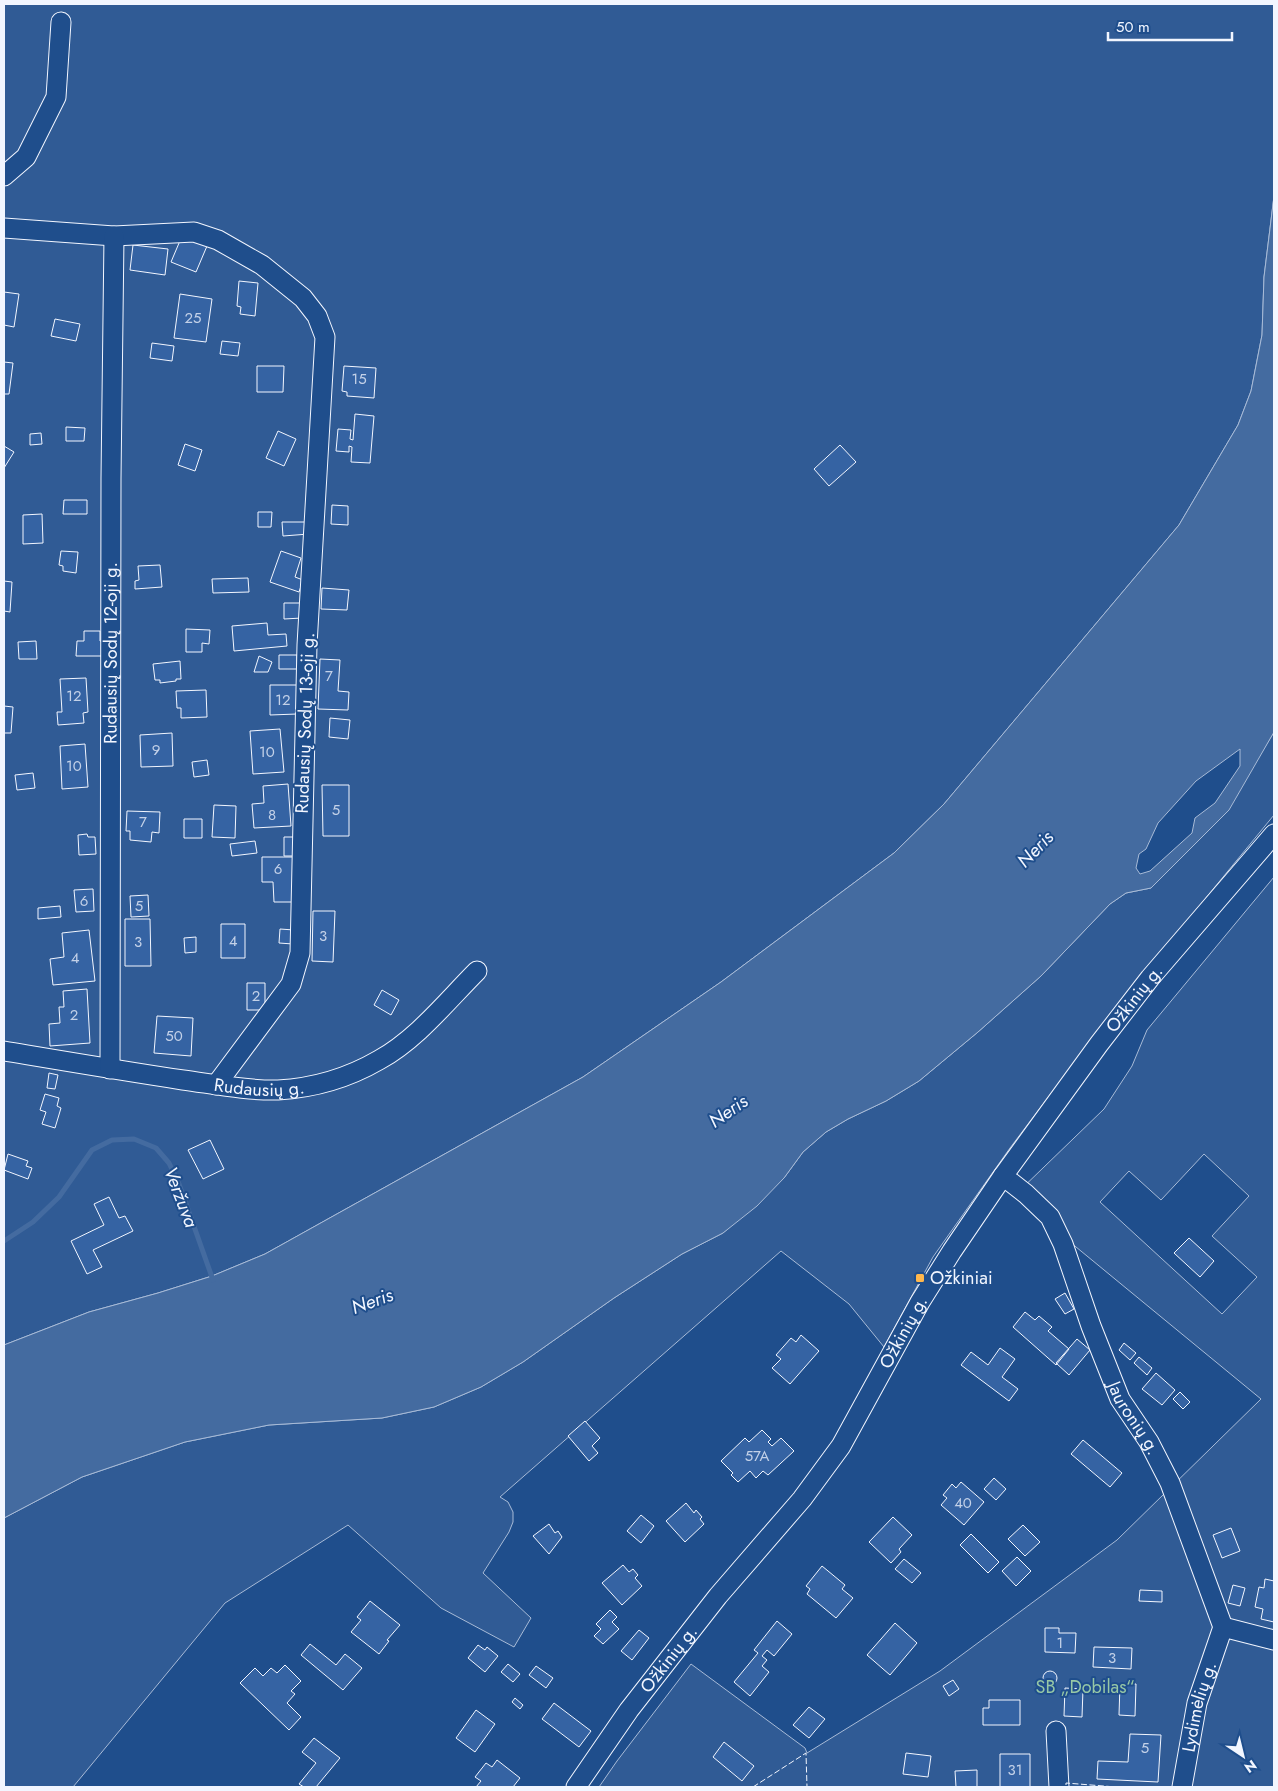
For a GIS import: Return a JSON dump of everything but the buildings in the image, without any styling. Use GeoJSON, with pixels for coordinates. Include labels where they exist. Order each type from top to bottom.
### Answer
{"type":"FeatureCollection","features":[{"type":"Feature","properties":{"kind":"street"},"geometry":{"type":"LineString","coordinates":[[4,176],[26,157],[56,97],[61,22]]}},
{"type":"Feature","properties":{"kind":"street"},"geometry":{"type":"LineString","coordinates":[[4,228],[114,236]]}},
{"type":"Feature","properties":{"kind":"street","name":"Rudausių Sodų 13-oji g."},"geometry":{"type":"LineString","coordinates":[[114,236],[194,232],[218,240],[262,265],[303,298],[317,316],[325,336],[307,645],[300,953],[291,984],[216,1085]]}},
{"type":"Feature","properties":{"kind":"street","name":"Rudausių Sodų 12-oji g."},"geometry":{"type":"LineString","coordinates":[[110,1069],[111,479],[114,236]]}},
{"type":"Feature","properties":{"kind":"street","name":"Ožkinių g."},"geometry":{"type":"LineString","coordinates":[[576,1787],[652,1680],[718,1596],[802,1499],[841,1446],[920,1302],[952,1251],[1003,1176],[1099,1044],[1150,978],[1274,834]]}},
{"type":"Feature","properties":{"kind":"street","name":"Rudausių g."},"geometry":{"type":"LineString","coordinates":[[4,1051],[216,1085],[278,1090],[308,1086],[353,1074],[380,1059],[412,1036],[476,971]]}},
{"type":"Feature","properties":{"kind":"street","name":"Jauronių g."},"geometry":{"type":"LineString","coordinates":[[1003,1176],[1026,1194],[1050,1217],[1063,1244],[1091,1326],[1120,1399],[1149,1442],[1170,1483],[1223,1627]]}},
{"type":"Feature","properties":{"kind":"street"},"geometry":{"type":"LineString","coordinates":[[1223,1627],[1274,1640]]}},
{"type":"Feature","properties":{"kind":"street","name":"Lydimėlių g."},"geometry":{"type":"LineString","coordinates":[[1182,1787],[1197,1703],[1223,1627]]}},
{"type":"Feature","properties":{"kind":"street"},"geometry":{"type":"LineString","coordinates":[[1056,1731],[1058,1787]]}},
{"type":"Feature","properties":{"kind":"shaded area"},"geometry":{"type":"Polygon","coordinates":[[[4,4],[1274,4],[1274,196],[1264,277],[1262,335],[1251,391],[1238,425],[1179,525],[944,804],[894,853],[721,982],[583,1077],[265,1254],[212,1276],[89,1312],[4,1345],[4,4]]]}},
{"type":"Feature","properties":{"kind":"shaded area"},"geometry":{"type":"Polygon","coordinates":[[[1274,732],[1274,815],[1113,1011],[1010,1148],[933,1257],[884,1347],[849,1304],[781,1251],[500,1497],[508,1502],[513,1512],[513,1522],[509,1532],[483,1573],[531,1618],[514,1647],[441,1608],[348,1525],[225,1603],[73,1787],[4,1787],[4,1518],[82,1477],[185,1442],[269,1425],[382,1418],[434,1407],[481,1387],[523,1362],[614,1298],[682,1254],[723,1233],[784,1178],[803,1152],[826,1132],[886,1101],[919,1081],[1041,976],[1110,904],[1126,893],[1151,888],[1257,760],[1274,732]]]}},
{"type":"Feature","properties":{"kind":"shaded area"},"geometry":{"type":"Polygon","coordinates":[[[1274,877],[1274,1787],[599,1787],[691,1664],[805,1748],[807,1753],[940,1671],[1117,1540],[1261,1399],[1014,1196],[1104,1109],[1132,1066],[1147,1030],[1274,877]],[[1204,1154],[1161,1200],[1129,1171],[1100,1202],[1222,1314],[1257,1277],[1212,1236],[1249,1196],[1204,1154]]]}},
{"type":"Feature","properties":{"kind":"water","name":"Neris"},"geometry":{"type":"Polygon","coordinates":[[[1274,196],[1274,732],[1229,810],[1151,888],[1126,893],[1110,904],[1041,976],[919,1081],[886,1101],[826,1132],[803,1152],[784,1178],[757,1206],[723,1233],[682,1254],[614,1298],[523,1362],[481,1387],[434,1407],[382,1418],[269,1425],[185,1442],[82,1477],[4,1518],[4,1345],[89,1312],[212,1276],[265,1254],[583,1077],[721,982],[894,853],[944,804],[1179,525],[1238,425],[1251,391],[1262,335],[1264,277],[1274,196]],[[1240,749],[1196,781],[1158,823],[1146,849],[1139,854],[1136,868],[1140,874],[1150,871],[1192,833],[1195,818],[1215,803],[1240,766],[1240,749]]]}},
{"type":"Feature","properties":{"kind":"waterway","name":"Veržuva"},"geometry":{"type":"LineString","coordinates":[[4,1241],[33,1222],[59,1197],[92,1150],[112,1140],[134,1139],[156,1148],[169,1163],[179,1184],[213,1280]]}},
{"type":"Feature","properties":{"kind":"fence"},"geometry":{"type":"LineString","coordinates":[[753,1787],[806,1753],[807,1787]]}},
{"type":"Feature","properties":{"kind":"fence"},"geometry":{"type":"LineString","coordinates":[[1066,1785],[1066,1783],[1116,1787]]}},
{"type":"Feature","properties":{"kind":"place","name":"Ožkiniai"},"geometry":{"type":"Point","coordinates":[920,1278]}},
{"type":"Feature","properties":{"kind":"park label","name":"SB „Dobilas“"},"geometry":{"type":"Point","coordinates":[1085,1687]}}]}
